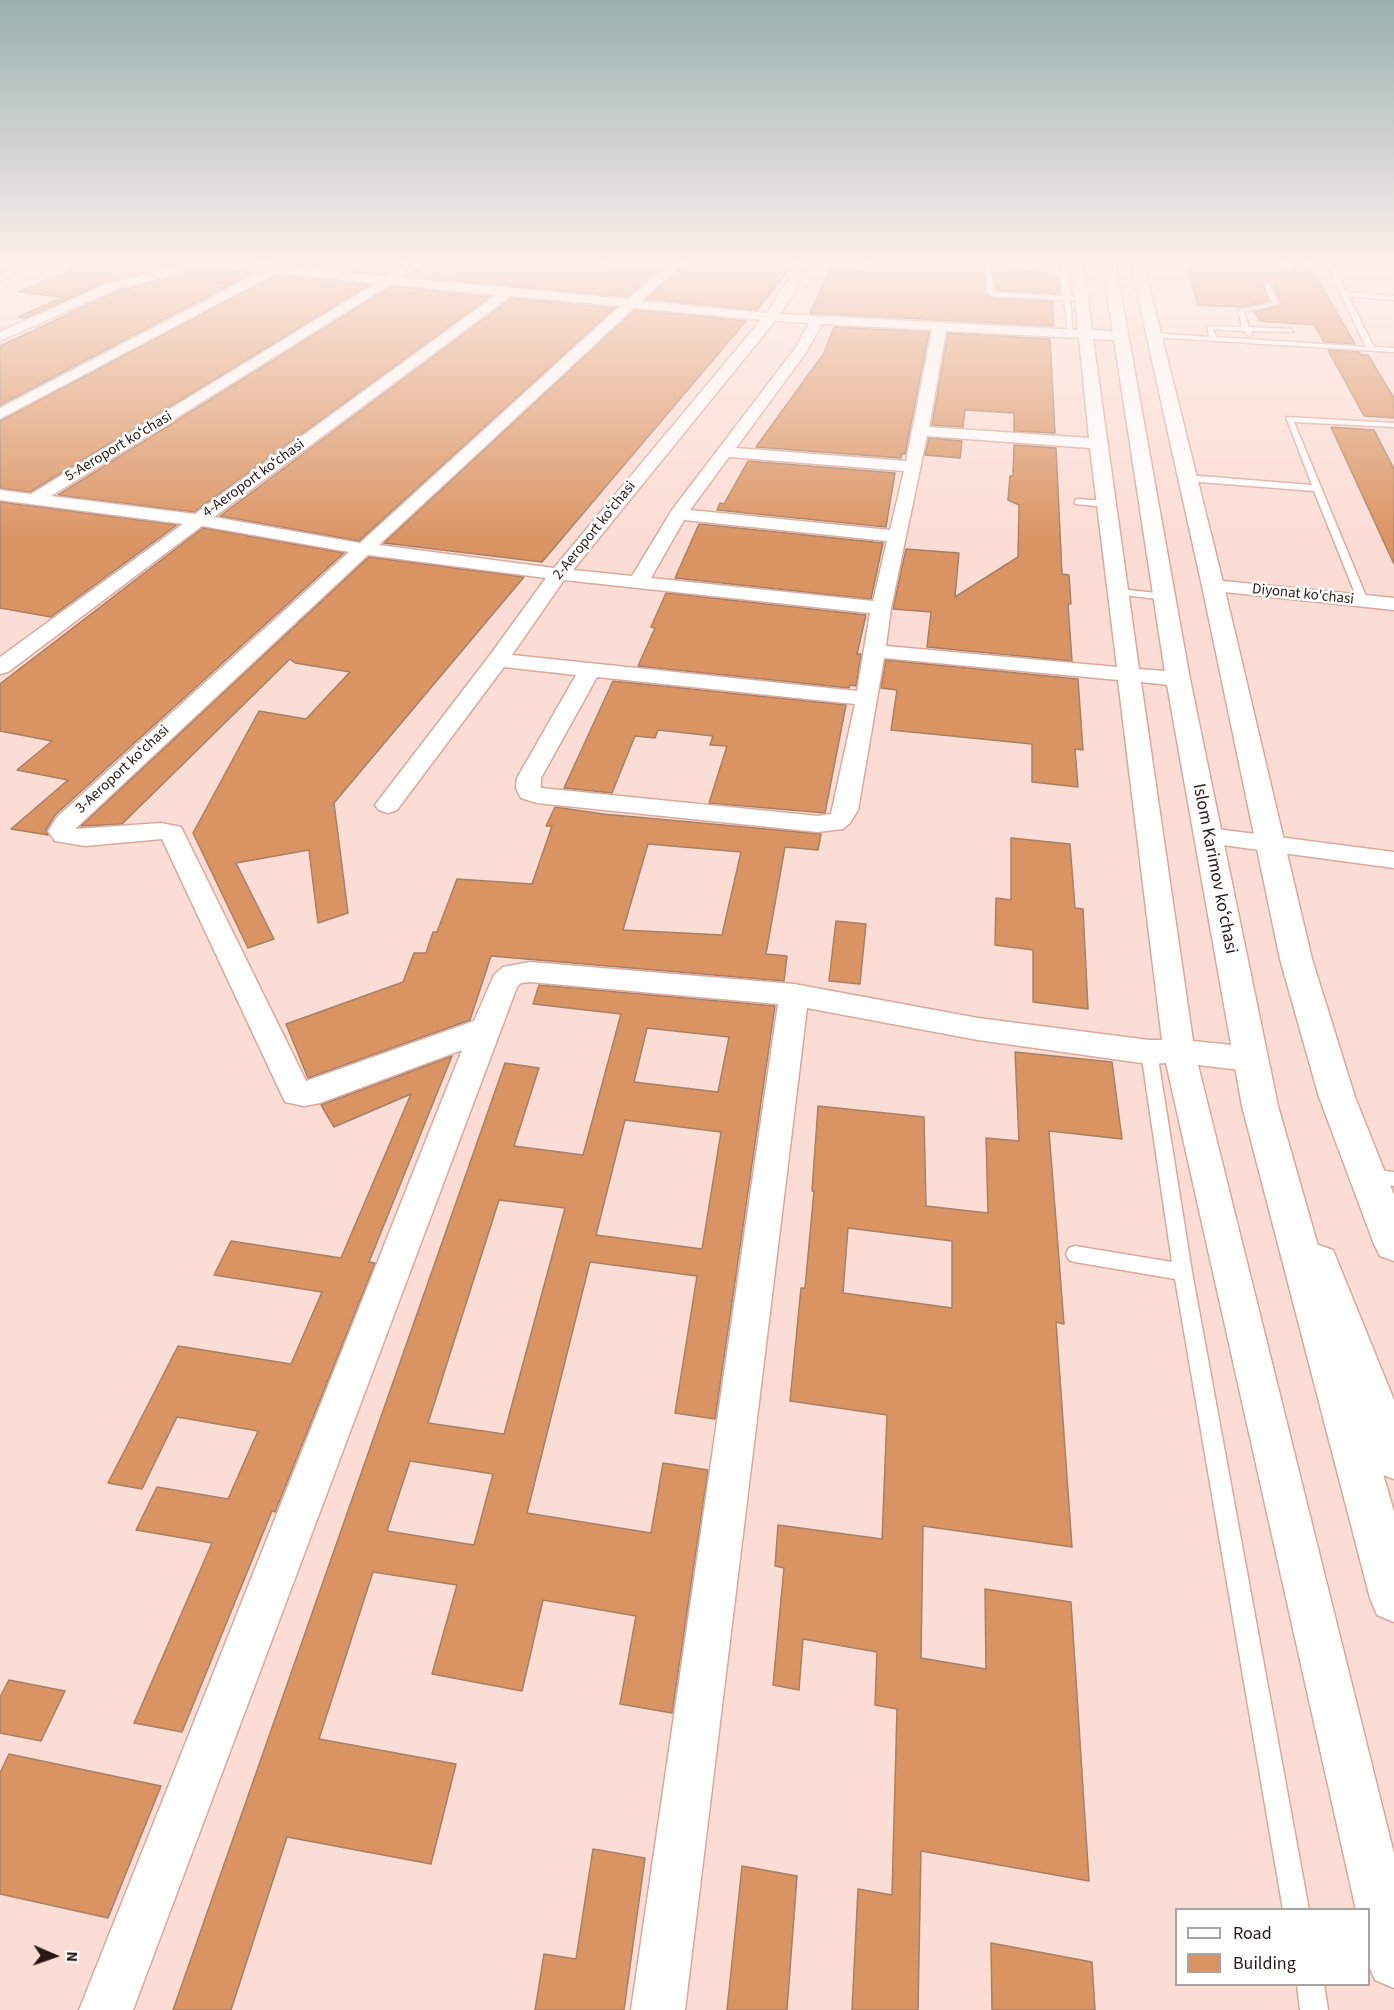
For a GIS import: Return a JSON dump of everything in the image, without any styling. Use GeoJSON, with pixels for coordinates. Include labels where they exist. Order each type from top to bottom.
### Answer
{"type":"FeatureCollection","features":[{"type":"Feature","properties":{"kind":"main road","name":"Islom Karimov koʻchasi"},"geometry":{"type":"LineString","coordinates":[[1123,355],[1178,679],[1260,1106],[1378,1421],[1394,1456]]}},
{"type":"Feature","properties":{"kind":"main road"},"geometry":{"type":"LineString","coordinates":[[1157,355],[1213,586],[1296,959],[1337,1097],[1394,1244]]}},
{"type":"Feature","properties":{"kind":"main road"},"geometry":{"type":"LineString","coordinates":[[1260,1106],[1394,1598]]}},
{"type":"Feature","properties":{"kind":"street"},"geometry":{"type":"LineString","coordinates":[[0,414],[112,355]]}},
{"type":"Feature","properties":{"kind":"street","name":"5-Aeroport koʻchasi"},"geometry":{"type":"LineString","coordinates":[[33,500],[270,355]]}},
{"type":"Feature","properties":{"kind":"street","name":"4-Aeroport koʻchasi"},"geometry":{"type":"LineString","coordinates":[[0,667],[423,355]]}},
{"type":"Feature","properties":{"kind":"street","name":"3-Aeroport koʻchasi"},"geometry":{"type":"LineString","coordinates":[[485,1029],[320,1091],[296,1093],[172,833],[161,831],[79,837],[64,835],[61,831],[66,823],[575,355]]}},
{"type":"Feature","properties":{"kind":"street","name":"2-Aeroport koʻchasi"},"geometry":{"type":"LineString","coordinates":[[388,805],[498,660],[559,574],[740,355]]}},
{"type":"Feature","properties":{"kind":"street"},"geometry":{"type":"LineString","coordinates":[[638,583],[678,514],[797,355]]}},
{"type":"Feature","properties":{"kind":"street"},"geometry":{"type":"LineString","coordinates":[[590,669],[529,778],[528,788],[537,796],[818,824],[834,823],[841,818],[845,810],[867,699],[880,608],[914,467],[935,355]]}},
{"type":"Feature","properties":{"kind":"street"},"geometry":{"type":"LineString","coordinates":[[1083,355],[1098,444],[1093,503],[1120,592],[1164,1051],[1394,1961]]}},
{"type":"Feature","properties":{"kind":"street"},"geometry":{"type":"LineString","coordinates":[[921,431],[1098,444]]}},
{"type":"Feature","properties":{"kind":"street"},"geometry":{"type":"LineString","coordinates":[[724,452],[914,467]]}},
{"type":"Feature","properties":{"kind":"street"},"geometry":{"type":"LineString","coordinates":[[0,495],[198,520],[364,549],[559,574],[880,608]]}},
{"type":"Feature","properties":{"kind":"street"},"geometry":{"type":"LineString","coordinates":[[678,514],[897,536]]}},
{"type":"Feature","properties":{"kind":"street","name":"Diyonat ko'chasi"},"geometry":{"type":"LineString","coordinates":[[1213,586],[1394,604]]}},
{"type":"Feature","properties":{"kind":"street"},"geometry":{"type":"LineString","coordinates":[[873,651],[1178,679]]}},
{"type":"Feature","properties":{"kind":"street"},"geometry":{"type":"LineString","coordinates":[[498,660],[867,699]]}},
{"type":"Feature","properties":{"kind":"street"},"geometry":{"type":"LineString","coordinates":[[1209,837],[1394,860]]}},
{"type":"Feature","properties":{"kind":"street"},"geometry":{"type":"LineString","coordinates":[[106,2010],[485,1029],[504,982],[513,974],[530,972],[794,995],[978,1029],[1250,1059]]}},
{"type":"Feature","properties":{"kind":"street"},"geometry":{"type":"LineString","coordinates":[[658,2010],[794,995]]}},
{"type":"Feature","properties":{"kind":"lane"},"geometry":{"type":"LineString","coordinates":[[1363,601],[1289,419],[1394,425]]}},
{"type":"Feature","properties":{"kind":"lane"},"geometry":{"type":"LineString","coordinates":[[1187,478],[1316,488]]}},
{"type":"Feature","properties":{"kind":"lane"},"geometry":{"type":"LineString","coordinates":[[1120,592],[1165,597]]}},
{"type":"Feature","properties":{"kind":"lane"},"geometry":{"type":"LineString","coordinates":[[1164,1051],[1183,1272],[1296,1908]]}},
{"type":"Feature","properties":{"kind":"lane"},"geometry":{"type":"LineString","coordinates":[[1367,1175],[1394,1179]]}},
{"type":"Feature","properties":{"kind":"lane"},"geometry":{"type":"LineString","coordinates":[[1075,1254],[1183,1272]]}},
{"type":"Feature","properties":{"kind":"lane"},"geometry":{"type":"LineString","coordinates":[[1310,1986],[1314,2010]]}},
{"type":"Feature","properties":{"kind":"building"},"geometry":{"type":"Polygon","coordinates":[[[0,355],[96,355],[0,405],[0,355]]]}},
{"type":"Feature","properties":{"kind":"building"},"geometry":{"type":"Polygon","coordinates":[[[125,355],[255,355],[30,492],[0,488],[0,421],[125,355]]]}},
{"type":"Feature","properties":{"kind":"building"},"geometry":{"type":"Polygon","coordinates":[[[282,355],[410,355],[194,512],[58,495],[282,355]]]}},
{"type":"Feature","properties":{"kind":"building"},"geometry":{"type":"Polygon","coordinates":[[[436,355],[564,355],[359,541],[220,516],[436,355]]]}},
{"type":"Feature","properties":{"kind":"building"},"geometry":{"type":"Polygon","coordinates":[[[587,355],[717,355],[542,562],[384,543],[587,355]]]}},
{"type":"Feature","properties":{"kind":"building"},"geometry":{"type":"Polygon","coordinates":[[[823,355],[925,355],[905,454],[902,454],[901,458],[756,447],[823,355]]]}},
{"type":"Feature","properties":{"kind":"building"},"geometry":{"type":"Polygon","coordinates":[[[944,355],[1051,355],[1055,433],[1014,431],[1014,413],[965,410],[963,427],[932,425],[944,355]]]}},
{"type":"Feature","properties":{"kind":"building"},"geometry":{"type":"Polygon","coordinates":[[[1331,355],[1368,355],[1394,398],[1394,418],[1364,416],[1331,355]]]}},
{"type":"Feature","properties":{"kind":"building"},"geometry":{"type":"Polygon","coordinates":[[[1331,427],[1374,430],[1394,469],[1394,564],[1331,427]]]}},
{"type":"Feature","properties":{"kind":"building"},"geometry":{"type":"Polygon","coordinates":[[[929,438],[962,441],[960,458],[925,455],[929,438]]]}},
{"type":"Feature","properties":{"kind":"building"},"geometry":{"type":"Polygon","coordinates":[[[1014,445],[1056,448],[1062,574],[1069,575],[1071,604],[1068,604],[1072,661],[927,647],[931,612],[893,609],[906,549],[959,553],[955,597],[1018,557],[1019,505],[1008,500],[1010,476],[1013,476],[1014,445]]]}},
{"type":"Feature","properties":{"kind":"building"},"geometry":{"type":"Polygon","coordinates":[[[748,461],[895,473],[886,527],[717,510],[720,503],[724,504],[748,461]]]}},
{"type":"Feature","properties":{"kind":"building"},"geometry":{"type":"Polygon","coordinates":[[[0,502],[177,525],[51,617],[0,608],[0,502]]]}},
{"type":"Feature","properties":{"kind":"building"},"geometry":{"type":"Polygon","coordinates":[[[699,524],[883,543],[871,599],[675,578],[699,524]]]}},
{"type":"Feature","properties":{"kind":"building"},"geometry":{"type":"Polygon","coordinates":[[[203,528],[344,553],[55,815],[46,830],[48,835],[11,829],[68,780],[17,770],[52,741],[0,731],[0,684],[203,528]]]}},
{"type":"Feature","properties":{"kind":"building"},"geometry":{"type":"Polygon","coordinates":[[[369,557],[524,577],[334,803],[348,913],[318,923],[309,850],[236,863],[274,939],[248,948],[193,833],[259,711],[306,719],[350,672],[295,663],[290,659],[122,824],[81,826],[369,557]]]}},
{"type":"Feature","properties":{"kind":"building"},"geometry":{"type":"Polygon","coordinates":[[[666,593],[866,615],[857,654],[861,654],[856,686],[850,685],[849,688],[638,666],[655,628],[651,627],[666,593]]]}},
{"type":"Feature","properties":{"kind":"building"},"geometry":{"type":"Polygon","coordinates":[[[886,660],[1078,679],[1083,750],[1075,749],[1078,787],[1032,782],[1032,744],[891,730],[897,690],[881,688],[886,660]]]}},
{"type":"Feature","properties":{"kind":"building"},"geometry":{"type":"Polygon","coordinates":[[[613,681],[846,705],[825,813],[709,803],[727,746],[710,745],[713,736],[658,730],[655,738],[635,736],[612,793],[564,788],[613,681]]]}},
{"type":"Feature","properties":{"kind":"building"},"geometry":{"type":"Polygon","coordinates":[[[555,807],[603,814],[821,834],[818,850],[785,847],[766,954],[787,956],[784,981],[491,956],[470,1020],[308,1078],[286,1024],[403,982],[414,953],[426,953],[433,932],[437,932],[457,879],[532,884],[552,826],[546,826],[555,807]],[[648,844],[623,930],[722,935],[741,852],[648,844]]]}},
{"type":"Feature","properties":{"kind":"building"},"geometry":{"type":"Polygon","coordinates":[[[1011,838],[1070,844],[1075,908],[1083,909],[1088,1009],[1033,1002],[1033,950],[995,945],[996,898],[1011,900],[1011,838]]]}},
{"type":"Feature","properties":{"kind":"building"},"geometry":{"type":"Polygon","coordinates":[[[836,921],[866,924],[860,984],[829,981],[836,921]]]}},
{"type":"Feature","properties":{"kind":"building"},"geometry":{"type":"Polygon","coordinates":[[[539,985],[775,1006],[715,1419],[675,1413],[697,1276],[590,1262],[527,1513],[651,1533],[663,1463],[708,1470],[672,1713],[620,1704],[636,1616],[543,1600],[522,1691],[432,1674],[457,1585],[373,1572],[319,1739],[456,1764],[431,1864],[287,1837],[231,2010],[173,2010],[505,1063],[539,1068],[514,1146],[583,1155],[621,1014],[533,1004],[539,985]],[[647,1028],[634,1082],[718,1092],[729,1037],[647,1028]],[[625,1120],[596,1235],[702,1249],[721,1132],[625,1120]],[[499,1200],[428,1423],[504,1434],[565,1208],[499,1200]],[[410,1461],[387,1531],[474,1545],[493,1474],[410,1461]]]}},
{"type":"Feature","properties":{"kind":"building"},"geometry":{"type":"Polygon","coordinates":[[[1015,1052],[1112,1062],[1122,1139],[1049,1131],[1064,1324],[1056,1322],[1072,1547],[923,1526],[921,1658],[986,1669],[985,1589],[1071,1602],[1089,1881],[921,1851],[918,2010],[852,2010],[858,1889],[892,1895],[897,1709],[875,1705],[877,1652],[803,1639],[799,1690],[773,1685],[784,1568],[775,1566],[778,1525],[882,1539],[887,1415],[790,1401],[801,1288],[805,1288],[814,1191],[812,1191],[818,1106],[924,1117],[926,1206],[988,1213],[986,1138],[1019,1141],[1015,1052]],[[848,1228],[843,1293],[952,1308],[952,1241],[848,1228]]]}},
{"type":"Feature","properties":{"kind":"building"},"geometry":{"type":"Polygon","coordinates":[[[452,1056],[369,1262],[375,1263],[275,1512],[272,1511],[182,1732],[134,1723],[212,1543],[136,1530],[157,1487],[228,1499],[258,1431],[177,1417],[142,1489],[108,1483],[178,1346],[291,1364],[322,1292],[214,1275],[231,1241],[341,1258],[411,1094],[334,1127],[321,1105],[452,1056]]]}},
{"type":"Feature","properties":{"kind":"building"},"geometry":{"type":"Polygon","coordinates":[[[9,1680],[65,1691],[41,1741],[0,1733],[0,1697],[9,1680]]]}},
{"type":"Feature","properties":{"kind":"building"},"geometry":{"type":"Polygon","coordinates":[[[9,1754],[161,1786],[108,1918],[0,1894],[0,1773],[9,1754]]]}},
{"type":"Feature","properties":{"kind":"building"},"geometry":{"type":"Polygon","coordinates":[[[593,1849],[645,1858],[624,2010],[535,2010],[544,1954],[576,1959],[593,1849]]]}},
{"type":"Feature","properties":{"kind":"building"},"geometry":{"type":"Polygon","coordinates":[[[742,1866],[797,1876],[787,2010],[727,2010],[742,1866]]]}},
{"type":"Feature","properties":{"kind":"building"},"geometry":{"type":"Polygon","coordinates":[[[991,1943],[1092,1962],[1095,2010],[992,2010],[991,1943]]]}}]}
